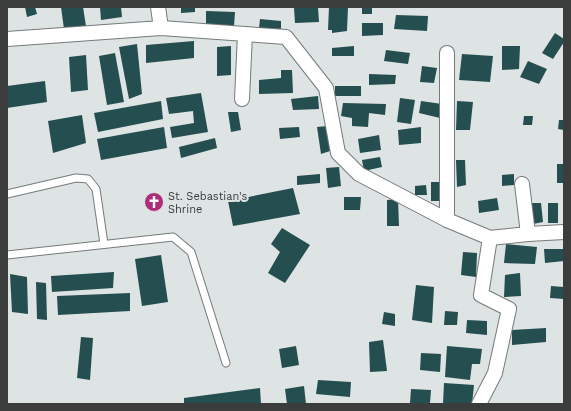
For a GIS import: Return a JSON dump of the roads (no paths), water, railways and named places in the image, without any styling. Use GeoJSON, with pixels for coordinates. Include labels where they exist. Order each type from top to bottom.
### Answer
{"type":"FeatureCollection","features":[{"type":"Feature","properties":{"kind":"street"},"geometry":{"type":"LineString","coordinates":[[158,7],[161,28]]}},
{"type":"Feature","properties":{"kind":"street"},"geometry":{"type":"LineString","coordinates":[[7,40],[161,28],[286,37],[326,88],[338,154],[359,174],[447,220],[490,238],[564,232]]}},
{"type":"Feature","properties":{"kind":"street"},"geometry":{"type":"LineString","coordinates":[[242,99],[245,34]]}},
{"type":"Feature","properties":{"kind":"street"},"geometry":{"type":"LineString","coordinates":[[447,53],[447,220]]}},
{"type":"Feature","properties":{"kind":"street"},"geometry":{"type":"LineString","coordinates":[[522,184],[528,234]]}},
{"type":"Feature","properties":{"kind":"street"},"geometry":{"type":"LineString","coordinates":[[479,404],[496,373],[509,309],[480,295],[490,238]]}},
{"type":"Feature","properties":{"kind":"lane"},"geometry":{"type":"LineString","coordinates":[[7,194],[76,178],[88,179],[96,189],[104,244]]}},
{"type":"Feature","properties":{"kind":"lane"},"geometry":{"type":"LineString","coordinates":[[7,255],[173,237],[191,252],[226,363]]}},
{"type":"Feature","properties":{"kind":"place","name":"St. Sebastian's Shrine"},"geometry":{"type":"Point","coordinates":[154,202]}}]}
